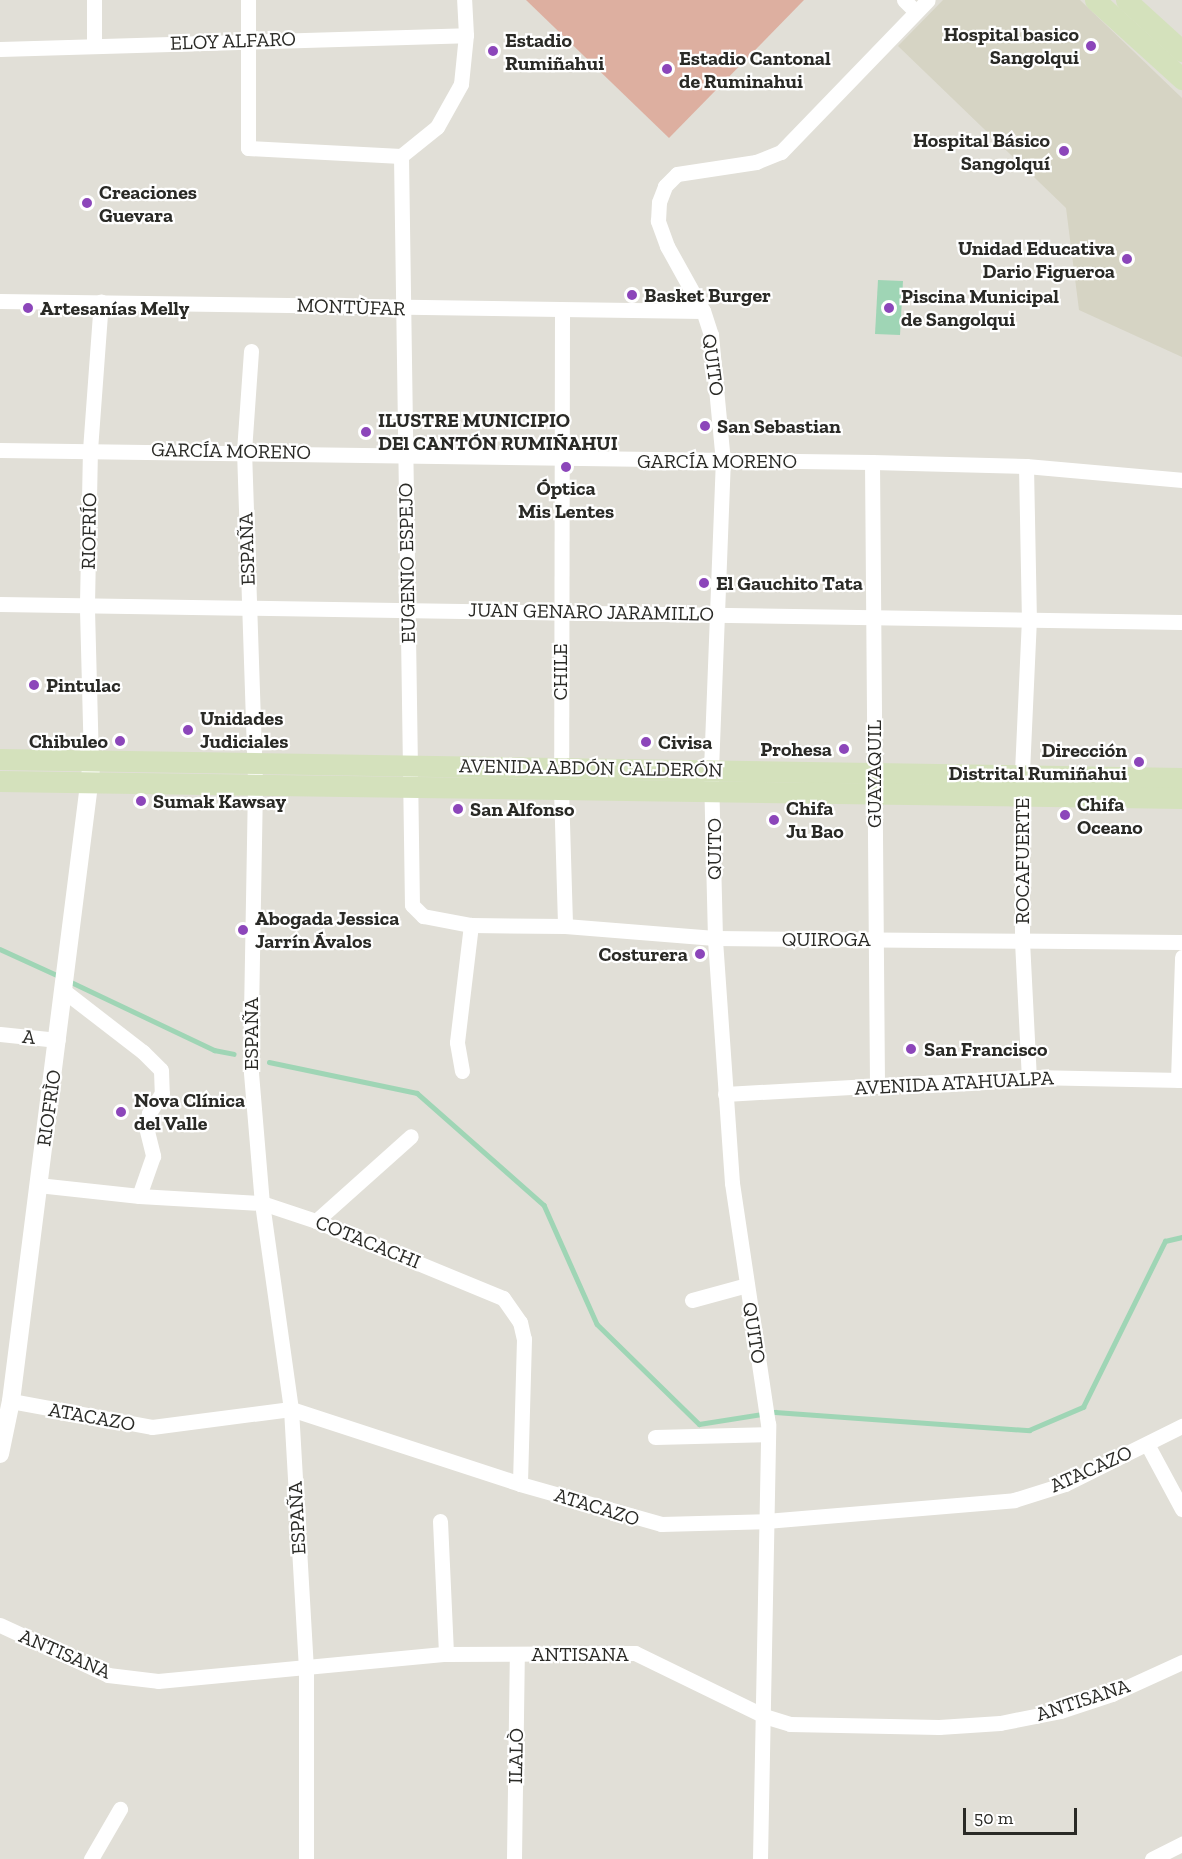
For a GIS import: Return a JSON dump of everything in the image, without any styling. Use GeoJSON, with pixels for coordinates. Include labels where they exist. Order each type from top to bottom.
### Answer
{"type":"FeatureCollection","features":[{"type":"Feature","properties":{"kind":"main road"},"geometry":{"type":"LineString","coordinates":[[1095,0],[1182,79]]}},
{"type":"Feature","properties":{"kind":"main road"},"geometry":{"type":"LineString","coordinates":[[1126,0],[1182,51]]}},
{"type":"Feature","properties":{"kind":"main road","name":"AVENIDA ABDÓN CALDERÓN"},"geometry":{"type":"LineString","coordinates":[[0,759],[91,772],[255,785],[875,794],[1182,778]]}},
{"type":"Feature","properties":{"kind":"main road","name":"AVENIDA ABDÓN CALDERÓN"},"geometry":{"type":"LineString","coordinates":[[0,781],[91,772],[254,764],[561,767],[874,772],[1182,798]]}},
{"type":"Feature","properties":{"kind":"street"},"geometry":{"type":"LineString","coordinates":[[93,0],[94,46]]}},
{"type":"Feature","properties":{"kind":"street"},"geometry":{"type":"LineString","coordinates":[[248,0],[248,148],[401,156],[437,127],[450,108],[461,84],[466,35],[464,0]]}},
{"type":"Feature","properties":{"kind":"street"},"geometry":{"type":"LineString","coordinates":[[904,0],[916,12]]}},
{"type":"Feature","properties":{"kind":"street","name":"QUITO"},"geometry":{"type":"LineString","coordinates":[[760,1859],[768,1429],[732,1183],[715,938],[714,791],[711,770],[715,614],[723,462],[717,361],[703,311],[667,246],[658,220],[659,202],[665,186],[677,174],[688,170],[756,162],[781,152],[928,0]]}},
{"type":"Feature","properties":{"kind":"street","name":"ELOY ALFARO"},"geometry":{"type":"LineString","coordinates":[[0,49],[466,35]]}},
{"type":"Feature","properties":{"kind":"street","name":"EUGENIO ESPEJO"},"geometry":{"type":"LineString","coordinates":[[401,156],[404,454],[412,765],[409,787],[412,905],[423,916],[471,925]]}},
{"type":"Feature","properties":{"kind":"street","name":"MONTÙFAR"},"geometry":{"type":"LineString","coordinates":[[0,302],[403,309],[703,311]]}},
{"type":"Feature","properties":{"kind":"street","name":"RIOFRÍO"},"geometry":{"type":"LineString","coordinates":[[91,772],[87,604],[90,450],[101,302]]}},
{"type":"Feature","properties":{"kind":"street","name":"CHILE"},"geometry":{"type":"LineString","coordinates":[[562,309],[560,612],[561,789],[565,926]]}},
{"type":"Feature","properties":{"kind":"street","name":"ESPAÑA"},"geometry":{"type":"LineString","coordinates":[[251,351],[244,450],[255,785],[250,1061],[262,1203],[291,1409],[306,1666],[306,1859]]}},
{"type":"Feature","properties":{"kind":"street","name":"GARCÍA MORENO"},"geometry":{"type":"LineString","coordinates":[[0,450],[244,450],[560,460],[872,462],[1026,466],[1182,480]]}},
{"type":"Feature","properties":{"kind":"street","name":"GUAYAQUIL"},"geometry":{"type":"LineString","coordinates":[[872,462],[877,1086]]}},
{"type":"Feature","properties":{"kind":"street","name":"ROCAFUERTE"},"geometry":{"type":"LineString","coordinates":[[1026,466],[1029,618],[1023,786],[1022,941],[1029,1077]]}},
{"type":"Feature","properties":{"kind":"street","name":"JUAN GENARO JARAMILLO"},"geometry":{"type":"LineString","coordinates":[[0,604],[1182,622]]}},
{"type":"Feature","properties":{"kind":"street","name":"RIOFRÌO"},"geometry":{"type":"LineString","coordinates":[[0,1454],[4,1421],[12,1401],[91,772]]}},
{"type":"Feature","properties":{"kind":"street"},"geometry":{"type":"LineString","coordinates":[[462,1071],[457,1042],[471,925]]}},
{"type":"Feature","properties":{"kind":"street","name":"QUIROGA"},"geometry":{"type":"LineString","coordinates":[[471,925],[565,926],[715,938],[1182,942]]}},
{"type":"Feature","properties":{"kind":"street"},"geometry":{"type":"LineString","coordinates":[[1180,1080],[1182,957]]}},
{"type":"Feature","properties":{"kind":"street"},"geometry":{"type":"LineString","coordinates":[[64,990],[143,1052],[160,1070],[162,1093],[149,1113],[146,1127],[153,1156],[139,1196]]}},
{"type":"Feature","properties":{"kind":"street","name":"A"},"geometry":{"type":"LineString","coordinates":[[0,1034],[58,1040]]}},
{"type":"Feature","properties":{"kind":"street","name":"AVENIDA ATAHUALPA"},"geometry":{"type":"LineString","coordinates":[[725,1094],[1029,1077],[1180,1080]]}},
{"type":"Feature","properties":{"kind":"street"},"geometry":{"type":"LineString","coordinates":[[316,1221],[411,1136]]}},
{"type":"Feature","properties":{"kind":"street","name":"COTACACHI"},"geometry":{"type":"LineString","coordinates":[[38,1185],[139,1196],[262,1203],[316,1221],[490,1291],[512,1309],[524,1339],[520,1484]]}},
{"type":"Feature","properties":{"kind":"street"},"geometry":{"type":"LineString","coordinates":[[692,1300],[747,1286]]}},
{"type":"Feature","properties":{"kind":"street","name":"ATACAZO"},"geometry":{"type":"LineString","coordinates":[[12,1401],[152,1426],[291,1409],[520,1484],[661,1524],[766,1521],[1014,1500],[1065,1484],[1182,1426]]}},
{"type":"Feature","properties":{"kind":"street"},"geometry":{"type":"LineString","coordinates":[[654,1437],[768,1429]]}},
{"type":"Feature","properties":{"kind":"street"},"geometry":{"type":"LineString","coordinates":[[1147,1444],[1182,1509]]}},
{"type":"Feature","properties":{"kind":"street"},"geometry":{"type":"LineString","coordinates":[[440,1521],[446,1654]]}},
{"type":"Feature","properties":{"kind":"street","name":"ANTISANA"},"geometry":{"type":"LineString","coordinates":[[0,1625],[74,1663],[108,1676],[158,1681],[446,1654],[635,1653],[764,1716],[790,1724],[939,1727],[1000,1723],[1071,1708],[1112,1694],[1182,1662]]}},
{"type":"Feature","properties":{"kind":"street","name":"ILALÒ"},"geometry":{"type":"LineString","coordinates":[[514,1859],[517,1654]]}},
{"type":"Feature","properties":{"kind":"street"},"geometry":{"type":"LineString","coordinates":[[91,1859],[120,1809]]}},
{"type":"Feature","properties":{"kind":"street"},"geometry":{"type":"LineString","coordinates":[[1152,1859],[1182,1844]]}},
{"type":"Feature","properties":{"kind":"shaded area","name":"Estadio Cantonal de Ruminahui"},"geometry":{"type":"Polygon","coordinates":[[[526,0],[804,0],[669,138],[526,0]]]}},
{"type":"Feature","properties":{"kind":"shaded area","name":"Hospital Básico Sangolquí"},"geometry":{"type":"Polygon","coordinates":[[[943,0],[1080,0],[1182,98],[1182,357],[1079,310],[1066,208],[898,46],[943,0]]]}},
{"type":"Feature","properties":{"kind":"shaded area","name":"Piscina Municipal de Sangolqui"},"geometry":{"type":"Polygon","coordinates":[[[878,280],[903,281],[900,335],[875,334],[878,280]]]}},
{"type":"Feature","properties":{"kind":"waterway"},"geometry":{"type":"LineString","coordinates":[[0,949],[59,976]]}},
{"type":"Feature","properties":{"kind":"waterway"},"geometry":{"type":"LineString","coordinates":[[69,981],[214,1050],[234,1054]]}},
{"type":"Feature","properties":{"kind":"waterway"},"geometry":{"type":"LineString","coordinates":[[269,1062],[417,1093],[544,1205],[597,1324],[699,1424],[775,1412],[1029,1430],[1083,1407],[1165,1241],[1182,1237]]}},
{"type":"Feature","properties":{"kind":"place","name":"Hospital basico Sangolqui"},"geometry":{"type":"Point","coordinates":[1091,46]}},
{"type":"Feature","properties":{"kind":"place","name":"Estadio Rumiñahui"},"geometry":{"type":"Point","coordinates":[493,51]}},
{"type":"Feature","properties":{"kind":"place","name":"Estadio Cantonal de Ruminahui"},"geometry":{"type":"Point","coordinates":[667,69]}},
{"type":"Feature","properties":{"kind":"place","name":"Hospital Básico Sangolquí"},"geometry":{"type":"Point","coordinates":[1064,151]}},
{"type":"Feature","properties":{"kind":"place","name":"Creaciones Guevara"},"geometry":{"type":"Point","coordinates":[87,203]}},
{"type":"Feature","properties":{"kind":"place","name":"Unidad Educativa Dario Figueroa"},"geometry":{"type":"Point","coordinates":[1127,259]}},
{"type":"Feature","properties":{"kind":"place","name":"Basket Burger"},"geometry":{"type":"Point","coordinates":[632,295]}},
{"type":"Feature","properties":{"kind":"place","name":"Artesanías Melly"},"geometry":{"type":"Point","coordinates":[28,308]}},
{"type":"Feature","properties":{"kind":"place","name":"Piscina Municipal de Sangolqui"},"geometry":{"type":"Point","coordinates":[889,308]}},
{"type":"Feature","properties":{"kind":"place","name":"San Sebastian"},"geometry":{"type":"Point","coordinates":[705,426]}},
{"type":"Feature","properties":{"kind":"place","name":"ILUSTRE MUNICIPIO DEl CANTÓN RUMIÑAHUI"},"geometry":{"type":"Point","coordinates":[366,432]}},
{"type":"Feature","properties":{"kind":"place","name":"Óptica Mis Lentes"},"geometry":{"type":"Point","coordinates":[566,467]}},
{"type":"Feature","properties":{"kind":"place","name":"El Gauchito Tata"},"geometry":{"type":"Point","coordinates":[704,583]}},
{"type":"Feature","properties":{"kind":"place","name":"Pintulac"},"geometry":{"type":"Point","coordinates":[34,685]}},
{"type":"Feature","properties":{"kind":"place","name":"Unidades Judiciales"},"geometry":{"type":"Point","coordinates":[188,730]}},
{"type":"Feature","properties":{"kind":"place","name":"Chibuleo"},"geometry":{"type":"Point","coordinates":[120,741]}},
{"type":"Feature","properties":{"kind":"place","name":"Civisa"},"geometry":{"type":"Point","coordinates":[646,742]}},
{"type":"Feature","properties":{"kind":"place","name":"Prohesa"},"geometry":{"type":"Point","coordinates":[844,749]}},
{"type":"Feature","properties":{"kind":"place","name":"Dirección Distrital Rumiñahui"},"geometry":{"type":"Point","coordinates":[1139,762]}},
{"type":"Feature","properties":{"kind":"place","name":"Sumak Kawsay"},"geometry":{"type":"Point","coordinates":[141,801]}},
{"type":"Feature","properties":{"kind":"place","name":"San Alfonso"},"geometry":{"type":"Point","coordinates":[458,809]}},
{"type":"Feature","properties":{"kind":"place","name":"Chifa Oceano"},"geometry":{"type":"Point","coordinates":[1065,815]}},
{"type":"Feature","properties":{"kind":"place","name":"Chifa Ju Bao"},"geometry":{"type":"Point","coordinates":[774,820]}},
{"type":"Feature","properties":{"kind":"place","name":"Abogada Jessica Jarrín Ávalos"},"geometry":{"type":"Point","coordinates":[243,930]}},
{"type":"Feature","properties":{"kind":"place","name":"Costurera"},"geometry":{"type":"Point","coordinates":[700,954]}},
{"type":"Feature","properties":{"kind":"place","name":"San Francisco"},"geometry":{"type":"Point","coordinates":[911,1049]}},
{"type":"Feature","properties":{"kind":"place","name":"Nova Clínica del Valle"},"geometry":{"type":"Point","coordinates":[121,1112]}}]}
